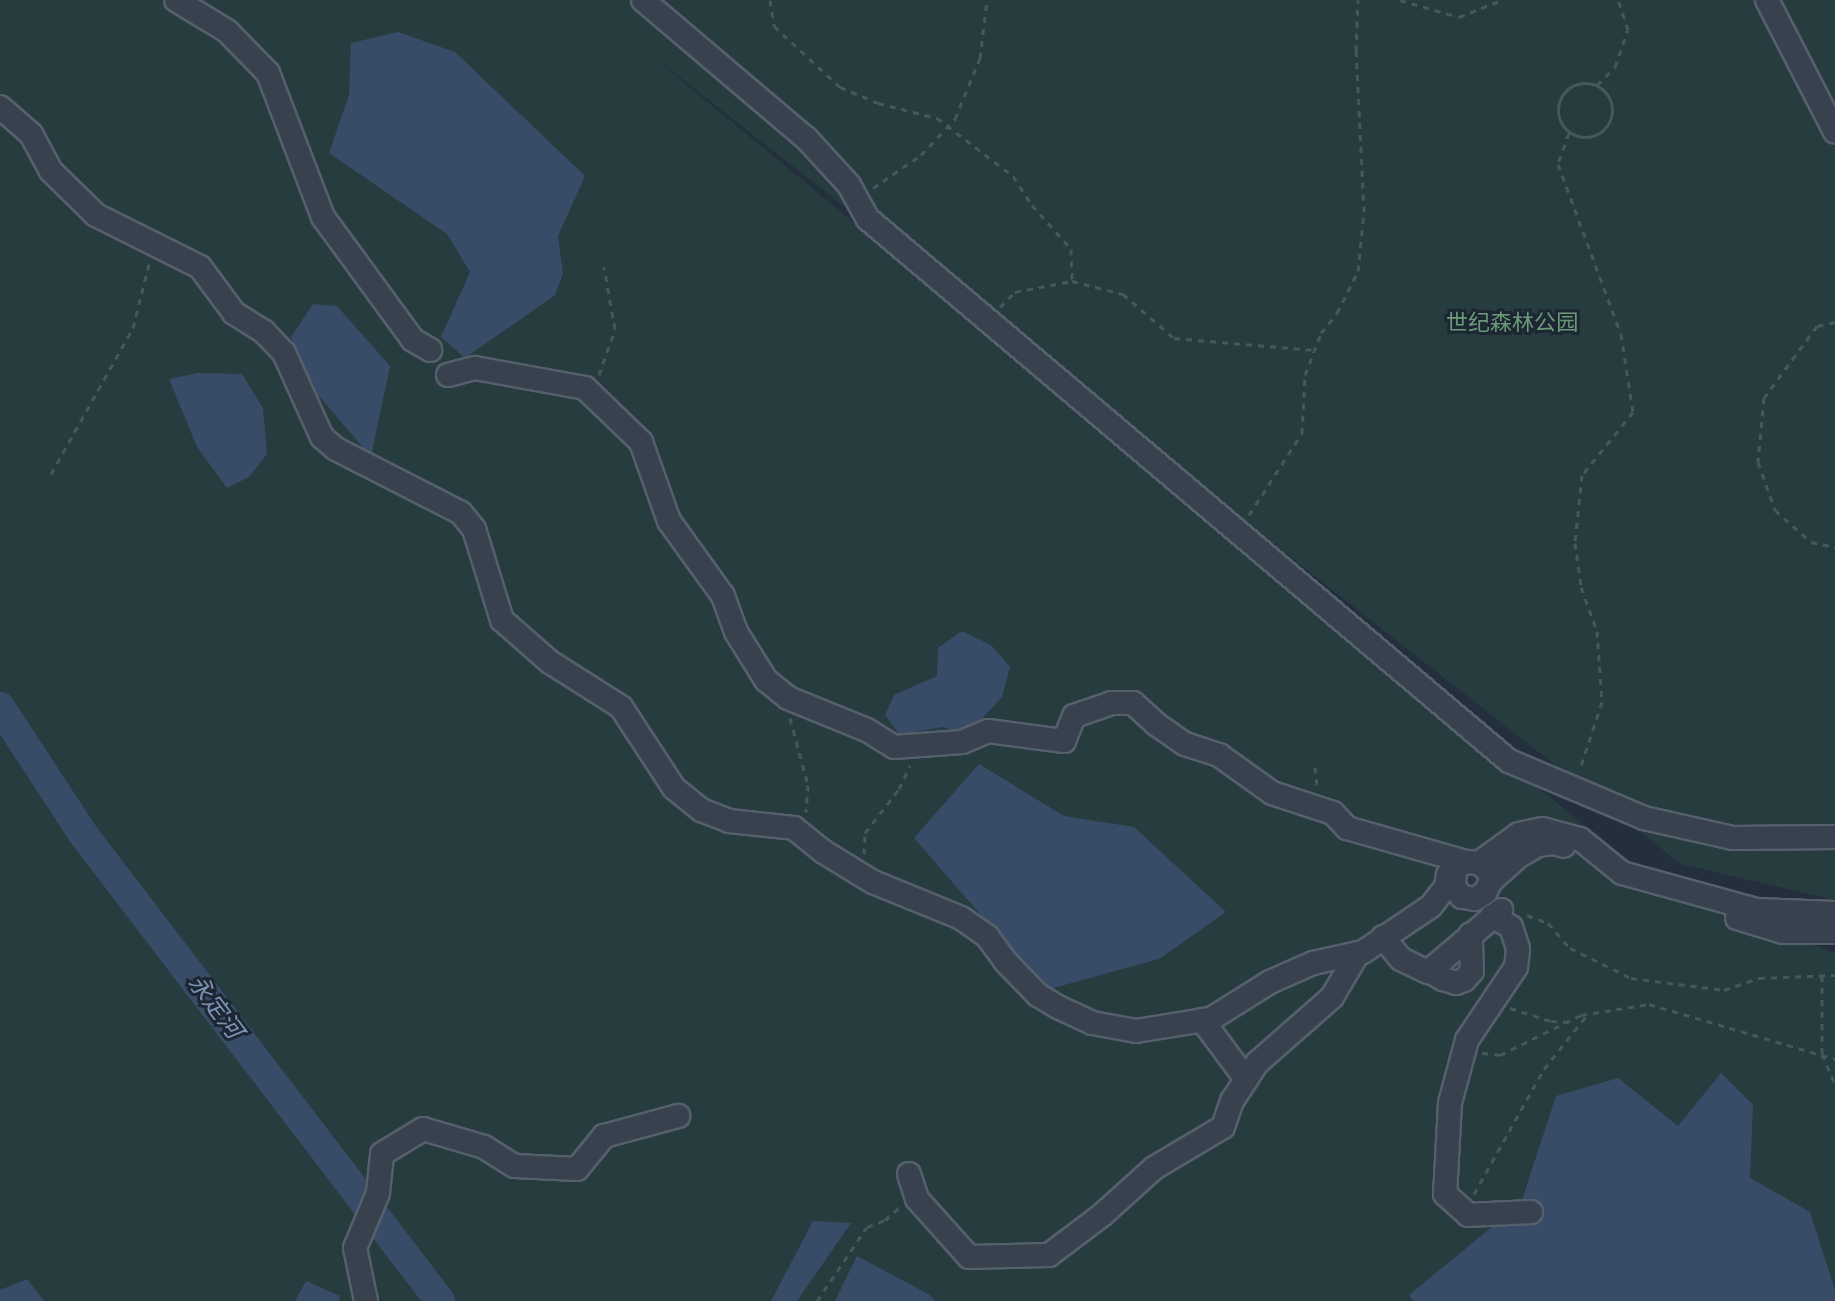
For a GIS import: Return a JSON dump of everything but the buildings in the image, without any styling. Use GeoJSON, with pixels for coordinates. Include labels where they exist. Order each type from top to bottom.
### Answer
{"type":"FeatureCollection","features":[{"type":"Feature","properties":{"kind":"lane"},"geometry":{"type":"LineString","coordinates":[[176,0],[227,31],[268,73],[323,217],[413,340],[430,350]]}},
{"type":"Feature","properties":{"kind":"lane"},"geometry":{"type":"LineString","coordinates":[[643,0],[806,138],[856,199],[868,219],[1509,761],[1644,818],[1733,838],[1835,837]]}},
{"type":"Feature","properties":{"kind":"lane"},"geometry":{"type":"LineString","coordinates":[[1767,0],[1835,132]]}},
{"type":"Feature","properties":{"kind":"lane"},"geometry":{"type":"LineString","coordinates":[[0,107],[31,134],[51,171],[96,215],[200,267],[234,313],[264,332],[284,353],[302,385],[310,415],[322,437],[336,449],[461,513],[474,529],[502,620],[550,662],[621,707],[674,788],[701,810],[729,821],[794,828],[866,878],[961,918],[987,936],[1005,961],[1038,995],[1092,1023],[1136,1031],[1202,1020],[1313,963],[1358,953],[1431,906],[1519,834],[1542,829],[1580,839],[1622,873],[1756,910],[1835,913]]}},
{"type":"Feature","properties":{"kind":"lane"},"geometry":{"type":"LineString","coordinates":[[448,375],[475,368],[561,382],[587,391],[641,442],[669,521],[723,596],[736,632],[766,680],[783,694],[867,730],[894,747],[962,742],[988,731],[1064,741],[1074,716],[1111,703],[1133,703],[1185,744],[1219,755],[1272,793],[1333,813],[1347,828],[1473,869],[1519,856],[1538,845],[1555,843],[1576,850],[1604,875],[1632,888],[1783,932],[1835,932]]}},
{"type":"Feature","properties":{"kind":"lane"},"geometry":{"type":"LineString","coordinates":[[1429,971],[1498,912],[1511,927],[1518,949],[1516,967],[1493,998],[1466,1047],[1450,1103],[1445,1194],[1468,1215],[1531,1212]]}},
{"type":"Feature","properties":{"kind":"lane"},"geometry":{"type":"LineString","coordinates":[[1383,937],[1401,959],[1456,983],[1472,971],[1471,934]]}},
{"type":"Feature","properties":{"kind":"lane"},"geometry":{"type":"LineString","coordinates":[[912,1183],[945,1233],[969,1257],[1049,1255],[1102,1215],[1154,1168],[1223,1127],[1232,1101],[1257,1063],[1332,997],[1358,953]]}},
{"type":"Feature","properties":{"kind":"lane"},"geometry":{"type":"LineString","coordinates":[[1202,1020],[1246,1079]]}},
{"type":"Feature","properties":{"kind":"lane"},"geometry":{"type":"LineString","coordinates":[[366,1301],[355,1248],[378,1193],[382,1154],[423,1129],[484,1147],[515,1166],[577,1169],[604,1136],[678,1116]]}},
{"type":"Feature","properties":{"kind":"path"},"geometry":{"type":"LineString","coordinates":[[770,0],[774,26],[840,87],[878,103],[937,118],[1013,176],[1032,205],[1071,249],[1072,281]]}},
{"type":"Feature","properties":{"kind":"path"},"geometry":{"type":"LineString","coordinates":[[856,199],[921,155],[955,119],[980,58],[987,0]]}},
{"type":"Feature","properties":{"kind":"path"},"geometry":{"type":"LineString","coordinates":[[1238,531],[1302,433],[1305,375],[1315,350],[1358,271],[1364,212],[1356,66],[1358,0]]}},
{"type":"Feature","properties":{"kind":"path"},"geometry":{"type":"LineString","coordinates":[[1400,0],[1459,17],[1502,0]]}},
{"type":"Feature","properties":{"kind":"path"},"geometry":{"type":"LineString","coordinates":[[1597,85],[1615,67],[1628,30],[1618,0]]}},
{"type":"Feature","properties":{"kind":"path"},"geometry":{"type":"LineString","coordinates":[[1579,84],[1597,85],[1610,98],[1609,124],[1595,136],[1586,138],[1569,133],[1558,118],[1559,101],[1579,84]]}},
{"type":"Feature","properties":{"kind":"path"},"geometry":{"type":"LineString","coordinates":[[1569,133],[1558,164],[1621,334],[1633,412],[1582,475],[1575,543],[1581,587],[1597,631],[1602,702],[1579,763],[1582,792]]}},
{"type":"Feature","properties":{"kind":"path"},"geometry":{"type":"LineString","coordinates":[[51,474],[133,328],[149,262],[148,240]]}},
{"type":"Feature","properties":{"kind":"path"},"geometry":{"type":"LineString","coordinates":[[587,391],[605,366],[615,329],[604,267]]}},
{"type":"Feature","properties":{"kind":"path"},"geometry":{"type":"LineString","coordinates":[[988,320],[1015,292],[1072,281],[1123,294],[1174,338],[1315,350]]}},
{"type":"Feature","properties":{"kind":"path"},"geometry":{"type":"LineString","coordinates":[[1835,322],[1817,326],[1764,398],[1758,462],[1775,510],[1811,542],[1835,547]]}},
{"type":"Feature","properties":{"kind":"path"},"geometry":{"type":"LineString","coordinates":[[783,694],[808,785],[804,836]]}},
{"type":"Feature","properties":{"kind":"path"},"geometry":{"type":"LineString","coordinates":[[866,878],[865,833],[899,789],[905,770],[920,747]]}},
{"type":"Feature","properties":{"kind":"path"},"geometry":{"type":"LineString","coordinates":[[1498,912],[1548,923],[1570,948],[1631,978],[1724,990],[1759,978],[1835,975]]}},
{"type":"Feature","properties":{"kind":"path"},"geometry":{"type":"LineString","coordinates":[[1822,976],[1822,1054],[1835,1084]]}},
{"type":"Feature","properties":{"kind":"path"},"geometry":{"type":"LineString","coordinates":[[1493,998],[1517,1013],[1569,1022]]}},
{"type":"Feature","properties":{"kind":"path"},"geometry":{"type":"LineString","coordinates":[[1466,1047],[1471,1051],[1500,1055],[1588,1014],[1649,1004],[1835,1059]]}},
{"type":"Feature","properties":{"kind":"path"},"geometry":{"type":"LineString","coordinates":[[1464,1211],[1544,1069],[1588,1014]]}},
{"type":"Feature","properties":{"kind":"path"},"geometry":{"type":"LineString","coordinates":[[817,1301],[867,1227],[885,1220],[912,1183]]}},
{"type":"Feature","properties":{"kind":"green space","name":"世纪森林公园"},"geometry":{"type":"Polygon","coordinates":[[[0,0],[1835,0],[1835,900],[1681,864],[640,46],[1661,889],[1835,953],[1835,1301],[0,1301],[0,0]]]}},
{"type":"Feature","properties":{"kind":"water"},"geometry":{"type":"Polygon","coordinates":[[[398,32],[455,52],[585,176],[558,236],[563,274],[555,295],[465,358],[441,337],[470,272],[447,234],[329,153],[349,95],[351,43],[398,32]]]}},
{"type":"Feature","properties":{"kind":"water"},"geometry":{"type":"Polygon","coordinates":[[[313,304],[337,306],[390,366],[371,457],[307,382],[291,337],[313,304]]]}},
{"type":"Feature","properties":{"kind":"water"},"geometry":{"type":"Polygon","coordinates":[[[198,373],[242,374],[263,408],[267,454],[249,477],[227,488],[197,447],[169,379],[198,373]]]}},
{"type":"Feature","properties":{"kind":"water"},"geometry":{"type":"Polygon","coordinates":[[[962,631],[991,645],[1010,667],[1002,697],[968,734],[942,727],[900,735],[885,715],[894,695],[937,676],[938,648],[962,631]]]}},
{"type":"Feature","properties":{"kind":"water"},"geometry":{"type":"Polygon","coordinates":[[[979,764],[1064,816],[1134,827],[1226,912],[1159,959],[1046,990],[914,838],[979,764]]]}},
{"type":"Feature","properties":{"kind":"water"},"geometry":{"type":"Polygon","coordinates":[[[1721,1073],[1753,1105],[1750,1178],[1810,1212],[1835,1290],[1835,1301],[1413,1301],[1409,1295],[1521,1203],[1556,1096],[1618,1078],[1678,1126],[1721,1073]]]}},
{"type":"Feature","properties":{"kind":"water"},"geometry":{"type":"Polygon","coordinates":[[[813,1221],[851,1223],[797,1301],[771,1301],[813,1221]]]}},
{"type":"Feature","properties":{"kind":"water"},"geometry":{"type":"Polygon","coordinates":[[[857,1256],[930,1295],[935,1301],[835,1301],[857,1256]]]}},
{"type":"Feature","properties":{"kind":"water"},"geometry":{"type":"Polygon","coordinates":[[[27,1279],[44,1301],[0,1301],[0,1290],[27,1279]]]}},
{"type":"Feature","properties":{"kind":"water"},"geometry":{"type":"Polygon","coordinates":[[[306,1281],[340,1296],[339,1301],[295,1301],[306,1281]]]}},
{"type":"Feature","properties":{"kind":"waterway","name":"永定河"},"geometry":{"type":"LineString","coordinates":[[0,707],[83,834],[440,1301]]}}]}
